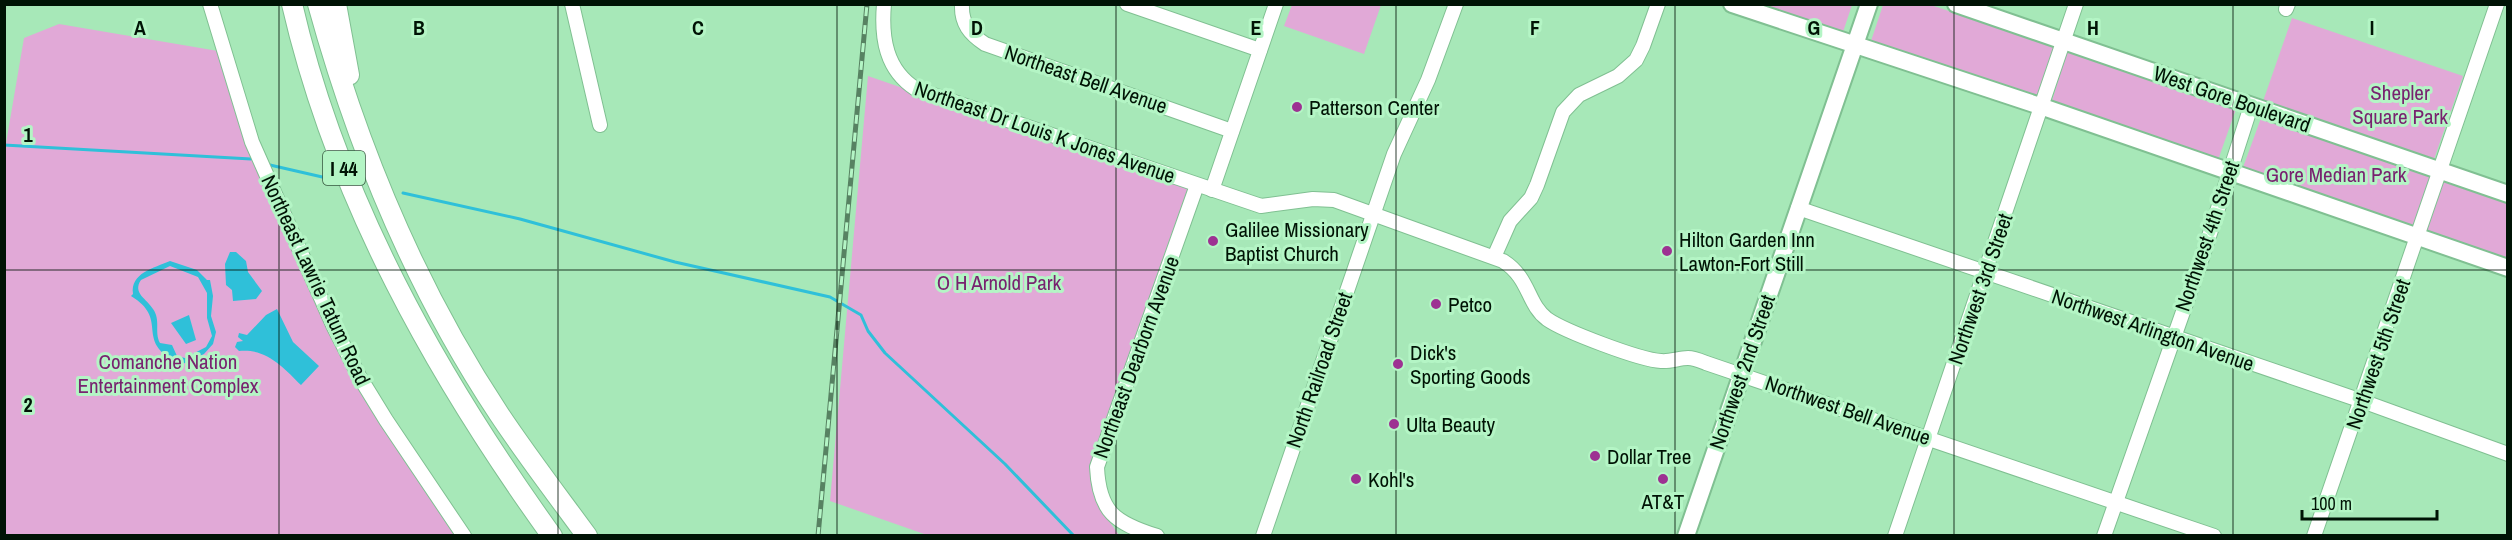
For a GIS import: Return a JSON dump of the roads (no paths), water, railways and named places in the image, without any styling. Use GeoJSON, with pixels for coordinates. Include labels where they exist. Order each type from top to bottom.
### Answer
{"type":"FeatureCollection","features":[{"type":"Feature","properties":{"kind":"highway","name":"I 44"},"geometry":{"type":"LineString","coordinates":[[318,4],[358,132],[382,193],[416,268],[469,365],[530,459],[587,536]]}},
{"type":"Feature","properties":{"kind":"highway"},"geometry":{"type":"LineString","coordinates":[[336,4],[343,32],[358,132]]}},
{"type":"Feature","properties":{"kind":"highway","name":"I 44"},"geometry":{"type":"LineString","coordinates":[[293,8],[334,142],[393,280],[446,379],[508,475],[552,536]]}},
{"type":"Feature","properties":{"kind":"highway"},"geometry":{"type":"LineString","coordinates":[[416,268],[508,475]]}},
{"type":"Feature","properties":{"kind":"highway"},"geometry":{"type":"LineString","coordinates":[[393,280],[461,373],[530,459]]}},
{"type":"Feature","properties":{"kind":"main road"},"geometry":{"type":"LineString","coordinates":[[1732,4],[2508,268]]}},
{"type":"Feature","properties":{"kind":"main road","name":"Northwest 2nd Street"},"geometry":{"type":"LineString","coordinates":[[1686,536],[1869,4]]}},
{"type":"Feature","properties":{"kind":"main road","name":"West Gore Boulevard"},"geometry":{"type":"LineString","coordinates":[[1956,4],[2508,194]]}},
{"type":"Feature","properties":{"kind":"street","name":"Northeast Lawrie Tatum Road"},"geometry":{"type":"LineString","coordinates":[[210,4],[252,142],[333,325],[369,392],[464,536]]}},
{"type":"Feature","properties":{"kind":"street"},"geometry":{"type":"LineString","coordinates":[[572,4],[600,125]]}},
{"type":"Feature","properties":{"kind":"street","name":"Northeast Dr Louis K Jones Avenue"},"geometry":{"type":"LineString","coordinates":[[884,4],[884,41],[888,56],[903,81],[916,89],[1197,185]]}},
{"type":"Feature","properties":{"kind":"street","name":"Northeast Bell Avenue"},"geometry":{"type":"LineString","coordinates":[[962,4],[961,16],[970,34],[986,44],[1232,131]]}},
{"type":"Feature","properties":{"kind":"street"},"geometry":{"type":"LineString","coordinates":[[1127,4],[1260,50]]}},
{"type":"Feature","properties":{"kind":"street","name":"North Railroad Street"},"geometry":{"type":"LineString","coordinates":[[1263,536],[1372,213],[1394,154],[1428,80],[1456,4]]}},
{"type":"Feature","properties":{"kind":"street"},"geometry":{"type":"LineString","coordinates":[[1494,257],[1510,221],[1531,198],[1563,112],[1579,95],[1618,76],[1636,60],[1658,4]]}},
{"type":"Feature","properties":{"kind":"street","name":"Northwest 3rd Street"},"geometry":{"type":"LineString","coordinates":[[1895,536],[2043,108],[2076,4]]}},
{"type":"Feature","properties":{"kind":"street"},"geometry":{"type":"LineString","coordinates":[[1212,190],[1260,50],[1271,6]]}},
{"type":"Feature","properties":{"kind":"street","name":"Northwest 5th Street"},"geometry":{"type":"LineString","coordinates":[[2314,536],[2440,171],[2500,7]]}},
{"type":"Feature","properties":{"kind":"street","name":"Northwest 4th Street"},"geometry":{"type":"LineString","coordinates":[[2104,536],[2172,337],[2203,255],[2228,172],[2252,106]]}},
{"type":"Feature","properties":{"kind":"street"},"geometry":{"type":"LineString","coordinates":[[1197,185],[1261,206],[1313,199],[1334,200],[1372,213]]}},
{"type":"Feature","properties":{"kind":"street","name":"Northeast Dearborn Avenue"},"geometry":{"type":"LineString","coordinates":[[1157,536],[1130,531],[1106,507],[1098,490],[1097,467],[1197,185]]}},
{"type":"Feature","properties":{"kind":"street","name":"Northwest Arlington Avenue"},"geometry":{"type":"LineString","coordinates":[[1798,208],[2362,401],[2508,454]]}},
{"type":"Feature","properties":{"kind":"street","name":"Northwest Bell Avenue"},"geometry":{"type":"LineString","coordinates":[[1372,213],[1494,257],[1514,268],[1544,317],[1563,328],[1648,358],[1662,361],[1690,358],[1742,374],[2214,536]]}},
{"type":"Feature","properties":{"kind":"water"},"geometry":{"type":"Polygon","coordinates":[[[230,252],[236,252],[246,261],[248,272],[262,291],[256,299],[233,301],[232,290],[226,285],[225,264],[230,252]]]}},
{"type":"Feature","properties":{"kind":"water"},"geometry":{"type":"Polygon","coordinates":[[[170,261],[197,270],[207,280],[210,280],[213,296],[211,316],[216,332],[213,344],[204,354],[172,369],[169,363],[173,360],[162,352],[153,337],[148,313],[142,304],[131,296],[135,281],[139,276],[170,261]],[[170,266],[141,280],[138,289],[155,313],[160,343],[172,345],[177,356],[185,358],[206,347],[212,336],[207,318],[207,293],[198,277],[170,266]]]}},
{"type":"Feature","properties":{"kind":"water"},"geometry":{"type":"Polygon","coordinates":[[[277,309],[293,342],[319,366],[301,385],[273,360],[258,353],[239,351],[235,347],[237,342],[243,341],[238,337],[239,333],[247,335],[266,315],[277,309]]]}},
{"type":"Feature","properties":{"kind":"water"},"geometry":{"type":"Polygon","coordinates":[[[189,315],[196,340],[186,344],[171,323],[189,315]]]}},
{"type":"Feature","properties":{"kind":"waterway"},"geometry":{"type":"LineString","coordinates":[[4,145],[251,159]]}},
{"type":"Feature","properties":{"kind":"waterway"},"geometry":{"type":"LineString","coordinates":[[270,165],[331,179]]}},
{"type":"Feature","properties":{"kind":"waterway"},"geometry":{"type":"LineString","coordinates":[[403,193],[520,219],[675,262],[830,297],[861,315],[868,331],[885,353],[1005,464],[1074,536]]}},
{"type":"Feature","properties":{"kind":"railway"},"geometry":{"type":"LineString","coordinates":[[818,536],[867,4]]}},
{"type":"Feature","properties":{"kind":"place","name":"Patterson Center"},"geometry":{"type":"Point","coordinates":[1297,107]}},
{"type":"Feature","properties":{"kind":"place","name":"Galilee Missionary Baptist Church"},"geometry":{"type":"Point","coordinates":[1213,241]}},
{"type":"Feature","properties":{"kind":"place","name":"Hilton Garden Inn Lawton-Fort Still"},"geometry":{"type":"Point","coordinates":[1667,251]}},
{"type":"Feature","properties":{"kind":"place","name":"Petco"},"geometry":{"type":"Point","coordinates":[1436,304]}},
{"type":"Feature","properties":{"kind":"place","name":"Dick's Sporting Goods"},"geometry":{"type":"Point","coordinates":[1398,364]}},
{"type":"Feature","properties":{"kind":"place","name":"Ulta Beauty"},"geometry":{"type":"Point","coordinates":[1394,424]}},
{"type":"Feature","properties":{"kind":"place","name":"Dollar Tree"},"geometry":{"type":"Point","coordinates":[1595,456]}},
{"type":"Feature","properties":{"kind":"place","name":"Kohl's"},"geometry":{"type":"Point","coordinates":[1356,479]}},
{"type":"Feature","properties":{"kind":"place","name":"AT&T"},"geometry":{"type":"Point","coordinates":[1663,479]}},
{"type":"Feature","properties":{"kind":"park label","name":"Shepler Square Park"},"geometry":{"type":"Point","coordinates":[2400,104]}},
{"type":"Feature","properties":{"kind":"park label","name":"Gore Median Park"},"geometry":{"type":"Point","coordinates":[2336,174]}},
{"type":"Feature","properties":{"kind":"park label","name":"O H Arnold Park"},"geometry":{"type":"Point","coordinates":[999,282]}},
{"type":"Feature","properties":{"kind":"park label","name":"Comanche Nation Entertainment Complex"},"geometry":{"type":"Point","coordinates":[168,373]}}]}
